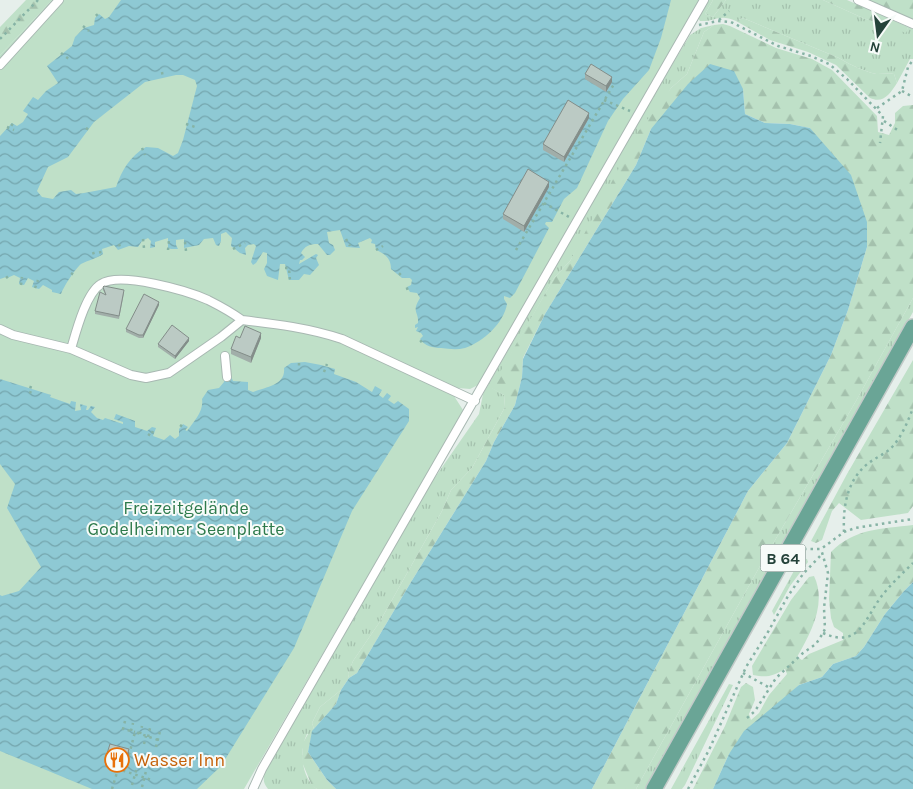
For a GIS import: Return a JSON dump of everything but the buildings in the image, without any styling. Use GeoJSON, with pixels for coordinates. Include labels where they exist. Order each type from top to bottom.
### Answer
{"type":"FeatureCollection","features":[{"type":"Feature","properties":{"kind":"main road","name":"B 64"},"geometry":{"type":"LineString","coordinates":[[654,789],[913,327]]}},
{"type":"Feature","properties":{"kind":"lane"},"geometry":{"type":"LineString","coordinates":[[0,65],[58,0]]}},
{"type":"Feature","properties":{"kind":"lane"},"geometry":{"type":"LineString","coordinates":[[253,789],[262,769],[475,402],[704,0]]}},
{"type":"Feature","properties":{"kind":"lane"},"geometry":{"type":"LineString","coordinates":[[858,0],[913,24]]}},
{"type":"Feature","properties":{"kind":"lane"},"geometry":{"type":"LineString","coordinates":[[71,349],[85,308],[94,289],[107,281],[138,281],[163,286],[207,300],[228,310],[242,320],[303,328],[342,340],[475,402]]}},
{"type":"Feature","properties":{"kind":"lane"},"geometry":{"type":"LineString","coordinates":[[0,329],[71,349],[131,375],[146,378],[169,374],[242,320]]}},
{"type":"Feature","properties":{"kind":"lane"},"geometry":{"type":"LineString","coordinates":[[225,356],[227,377]]}},
{"type":"Feature","properties":{"kind":"path"},"geometry":{"type":"LineString","coordinates":[[0,39],[38,0]]}},
{"type":"Feature","properties":{"kind":"path"},"geometry":{"type":"LineString","coordinates":[[718,21],[729,11]]}},
{"type":"Feature","properties":{"kind":"path"},"geometry":{"type":"LineString","coordinates":[[96,14],[99,18]]}},
{"type":"Feature","properties":{"kind":"path"},"geometry":{"type":"LineString","coordinates":[[691,23],[699,26],[718,21],[731,22],[778,46],[811,56],[829,64],[838,70],[883,116],[880,142]]}},
{"type":"Feature","properties":{"kind":"path"},"geometry":{"type":"LineString","coordinates":[[83,26],[88,31]]}},
{"type":"Feature","properties":{"kind":"path"},"geometry":{"type":"LineString","coordinates":[[60,53],[69,59]]}},
{"type":"Feature","properties":{"kind":"path"},"geometry":{"type":"LineString","coordinates":[[876,108],[902,91],[908,67],[913,60]]}},
{"type":"Feature","properties":{"kind":"path"},"geometry":{"type":"LineString","coordinates":[[162,72],[163,78]]}},
{"type":"Feature","properties":{"kind":"path"},"geometry":{"type":"LineString","coordinates":[[516,250],[614,84]]}},
{"type":"Feature","properties":{"kind":"path"},"geometry":{"type":"LineString","coordinates":[[902,91],[913,97]]}},
{"type":"Feature","properties":{"kind":"path"},"geometry":{"type":"LineString","coordinates":[[604,100],[628,111]]}},
{"type":"Feature","properties":{"kind":"path"},"geometry":{"type":"LineString","coordinates":[[883,120],[899,131]]}},
{"type":"Feature","properties":{"kind":"path"},"geometry":{"type":"LineString","coordinates":[[7,127],[15,129],[11,124]]}},
{"type":"Feature","properties":{"kind":"path"},"geometry":{"type":"LineString","coordinates":[[186,124],[195,127]]}},
{"type":"Feature","properties":{"kind":"path"},"geometry":{"type":"LineString","coordinates":[[142,148],[145,155]]}},
{"type":"Feature","properties":{"kind":"path"},"geometry":{"type":"LineString","coordinates":[[544,203],[567,215]]}},
{"type":"Feature","properties":{"kind":"path"},"geometry":{"type":"LineString","coordinates":[[143,239],[144,248]]}},
{"type":"Feature","properties":{"kind":"path"},"geometry":{"type":"LineString","coordinates":[[346,239],[350,246]]}},
{"type":"Feature","properties":{"kind":"path"},"geometry":{"type":"LineString","coordinates":[[168,250],[169,240]]}},
{"type":"Feature","properties":{"kind":"path"},"geometry":{"type":"LineString","coordinates":[[185,242],[186,251]]}},
{"type":"Feature","properties":{"kind":"path"},"geometry":{"type":"LineString","coordinates":[[233,249],[245,243]]}},
{"type":"Feature","properties":{"kind":"path"},"geometry":{"type":"LineString","coordinates":[[119,244],[121,250]]}},
{"type":"Feature","properties":{"kind":"path"},"geometry":{"type":"LineString","coordinates":[[376,250],[383,246]]}},
{"type":"Feature","properties":{"kind":"path"},"geometry":{"type":"LineString","coordinates":[[100,251],[101,256]]}},
{"type":"Feature","properties":{"kind":"path"},"geometry":{"type":"LineString","coordinates":[[93,252],[95,258]]}},
{"type":"Feature","properties":{"kind":"path"},"geometry":{"type":"LineString","coordinates":[[285,268],[289,268],[290,281]]}},
{"type":"Feature","properties":{"kind":"path"},"geometry":{"type":"LineString","coordinates":[[399,275],[403,271]]}},
{"type":"Feature","properties":{"kind":"path"},"geometry":{"type":"LineString","coordinates":[[6,278],[11,274]]}},
{"type":"Feature","properties":{"kind":"path"},"geometry":{"type":"LineString","coordinates":[[21,285],[22,277]]}},
{"type":"Feature","properties":{"kind":"path"},"geometry":{"type":"LineString","coordinates":[[35,288],[38,280]]}},
{"type":"Feature","properties":{"kind":"path"},"geometry":{"type":"LineString","coordinates":[[420,342],[424,339]]}},
{"type":"Feature","properties":{"kind":"path"},"geometry":{"type":"LineString","coordinates":[[299,363],[299,368]]}},
{"type":"Feature","properties":{"kind":"path"},"geometry":{"type":"LineString","coordinates":[[324,372],[327,364]]}},
{"type":"Feature","properties":{"kind":"path"},"geometry":{"type":"LineString","coordinates":[[31,386],[29,392],[33,393]]}},
{"type":"Feature","properties":{"kind":"path"},"geometry":{"type":"LineString","coordinates":[[844,532],[844,505],[855,478],[864,467],[890,449],[898,439],[913,408]]}},
{"type":"Feature","properties":{"kind":"path"},"geometry":{"type":"LineString","coordinates":[[180,425],[186,429]]}},
{"type":"Feature","properties":{"kind":"path"},"geometry":{"type":"LineString","coordinates":[[148,434],[151,436],[154,428]]}},
{"type":"Feature","properties":{"kind":"path"},"geometry":{"type":"LineString","coordinates":[[804,549],[821,549],[844,532],[855,528],[913,519]]}},
{"type":"Feature","properties":{"kind":"path"},"geometry":{"type":"LineString","coordinates":[[747,718],[755,710],[776,678],[803,653],[816,644],[825,629],[824,608],[828,573],[821,549]]}},
{"type":"Feature","properties":{"kind":"path"},"geometry":{"type":"LineString","coordinates":[[688,789],[709,750],[743,673],[788,596],[803,574],[823,553]]}},
{"type":"Feature","properties":{"kind":"path"},"geometry":{"type":"LineString","coordinates":[[823,633],[841,638],[852,635],[860,630],[880,598],[913,563]]}},
{"type":"Feature","properties":{"kind":"path"},"geometry":{"type":"LineString","coordinates":[[743,673],[770,688]]}},
{"type":"Feature","properties":{"kind":"path"},"geometry":{"type":"LineString","coordinates":[[125,721],[123,729],[158,740]]}},
{"type":"Feature","properties":{"kind":"path"},"geometry":{"type":"LineString","coordinates":[[129,755],[133,723]]}},
{"type":"Feature","properties":{"kind":"path"},"geometry":{"type":"LineString","coordinates":[[140,734],[142,726]]}},
{"type":"Feature","properties":{"kind":"path"},"geometry":{"type":"LineString","coordinates":[[144,744],[150,728]]}},
{"type":"Feature","properties":{"kind":"path"},"geometry":{"type":"LineString","coordinates":[[156,747],[160,731]]}},
{"type":"Feature","properties":{"kind":"path"},"geometry":{"type":"LineString","coordinates":[[132,785],[138,764]]}},
{"type":"Feature","properties":{"kind":"path"},"geometry":{"type":"LineString","coordinates":[[142,787],[147,767]]}},
{"type":"Feature","properties":{"kind":"path"},"geometry":{"type":"LineString","coordinates":[[112,789],[118,769],[152,780]]}},
{"type":"Feature","properties":{"kind":"green space"},"geometry":{"type":"Polygon","coordinates":[[[26,0],[52,0],[0,55],[0,27],[26,0]]]}},
{"type":"Feature","properties":{"kind":"green space","name":"Freizeitgelände Godelheimer Seenplatte"},"geometry":{"type":"Polygon","coordinates":[[[52,0],[700,0],[480,384],[470,389],[458,388],[454,396],[463,410],[461,416],[244,789],[0,789],[0,55],[52,0]]]}},
{"type":"Feature","properties":{"kind":"green space"},"geometry":{"type":"Polygon","coordinates":[[[708,0],[713,0],[705,14],[713,17],[726,0],[823,0],[863,18],[906,32],[908,27],[913,29],[913,59],[910,59],[897,83],[894,74],[874,74],[743,18],[736,21],[721,18],[700,21],[698,18],[708,0]]]}},
{"type":"Feature","properties":{"kind":"green space"},"geometry":{"type":"Polygon","coordinates":[[[713,0],[726,0],[713,17],[705,14],[713,0]]]}},
{"type":"Feature","properties":{"kind":"green space"},"geometry":{"type":"Polygon","coordinates":[[[823,0],[847,0],[908,27],[906,33],[863,18],[823,0]]]}},
{"type":"Feature","properties":{"kind":"green space"},"geometry":{"type":"Polygon","coordinates":[[[866,0],[913,0],[913,21],[866,0]]]}},
{"type":"Feature","properties":{"kind":"green space"},"geometry":{"type":"Polygon","coordinates":[[[743,18],[874,74],[894,74],[897,83],[886,97],[879,100],[870,98],[836,65],[808,52],[770,40],[736,21],[743,18]]]}},
{"type":"Feature","properties":{"kind":"green space"},"geometry":{"type":"Polygon","coordinates":[[[723,24],[776,48],[812,59],[832,70],[877,116],[878,132],[889,135],[895,123],[895,113],[903,106],[913,105],[913,298],[856,401],[760,566],[636,789],[592,789],[748,491],[787,443],[831,355],[848,310],[867,247],[810,128],[790,124],[765,123],[745,114],[743,89],[651,129],[636,165],[545,314],[523,358],[522,377],[515,405],[494,442],[486,461],[357,673],[349,678],[348,674],[353,661],[379,623],[442,511],[451,490],[472,468],[505,407],[504,395],[491,388],[554,278],[570,261],[638,132],[671,88],[687,74],[704,32],[714,25],[723,24]]]}},
{"type":"Feature","properties":{"kind":"green space"},"geometry":{"type":"Polygon","coordinates":[[[714,25],[704,32],[687,74],[671,88],[570,261],[554,278],[492,388],[504,395],[505,407],[472,468],[451,490],[442,511],[379,623],[353,661],[348,674],[349,678],[341,690],[320,707],[312,723],[314,729],[312,734],[307,734],[304,741],[302,756],[308,778],[317,789],[268,789],[264,781],[265,772],[429,486],[479,414],[483,394],[651,100],[690,35],[701,28],[714,25]]]}},
{"type":"Feature","properties":{"kind":"green space"},"geometry":{"type":"Polygon","coordinates":[[[913,298],[913,312],[645,789],[636,789],[760,566],[856,401],[913,298]]]}},
{"type":"Feature","properties":{"kind":"green space"},"geometry":{"type":"Polygon","coordinates":[[[913,360],[913,506],[908,513],[861,520],[839,503],[832,511],[822,540],[816,543],[811,541],[847,474],[913,360]]]}},
{"type":"Feature","properties":{"kind":"green space"},"geometry":{"type":"Polygon","coordinates":[[[913,525],[913,582],[885,614],[864,647],[856,656],[833,664],[822,677],[799,685],[729,754],[713,789],[693,789],[725,726],[741,687],[746,683],[753,687],[755,700],[749,714],[751,720],[759,713],[769,695],[787,674],[785,669],[770,676],[753,675],[752,666],[791,600],[809,577],[814,576],[818,586],[819,597],[816,618],[797,657],[802,660],[809,654],[843,640],[843,633],[834,627],[831,618],[829,599],[831,552],[849,538],[859,534],[879,529],[913,525]]]}},
{"type":"Feature","properties":{"kind":"green space"},"geometry":{"type":"Polygon","coordinates":[[[801,558],[807,559],[808,562],[790,586],[774,615],[772,611],[801,558]]]}},
{"type":"Feature","properties":{"kind":"green space"},"geometry":{"type":"Polygon","coordinates":[[[729,684],[733,685],[685,785],[682,789],[671,789],[729,684]]]}},
{"type":"Feature","properties":{"kind":"green space"},"geometry":{"type":"Polygon","coordinates":[[[341,690],[336,704],[314,729],[312,723],[320,707],[341,690]]]}},
{"type":"Feature","properties":{"kind":"green space"},"geometry":{"type":"Polygon","coordinates":[[[308,734],[312,734],[308,752],[327,780],[336,789],[317,789],[312,786],[302,762],[303,743],[308,734]]]}},
{"type":"Feature","properties":{"kind":"water"},"geometry":{"type":"Polygon","coordinates":[[[121,0],[671,0],[661,38],[649,70],[623,99],[608,121],[577,188],[564,199],[552,222],[546,222],[545,224],[549,228],[515,293],[510,298],[504,296],[507,304],[502,318],[492,331],[479,341],[465,348],[456,349],[432,347],[420,339],[423,336],[416,331],[418,327],[415,328],[415,325],[418,323],[416,307],[420,298],[417,293],[410,292],[407,287],[411,285],[412,280],[410,278],[402,278],[391,269],[389,259],[376,250],[375,244],[371,243],[372,240],[370,238],[358,243],[360,248],[346,247],[340,230],[327,232],[329,243],[333,245],[335,250],[330,255],[327,255],[318,244],[310,245],[304,249],[301,253],[305,257],[300,260],[299,264],[316,254],[318,255],[316,258],[319,265],[310,275],[304,274],[299,280],[289,280],[285,264],[280,264],[278,280],[267,276],[264,269],[267,263],[267,253],[263,252],[253,265],[251,262],[256,246],[254,244],[248,245],[245,248],[246,255],[240,253],[231,246],[232,238],[226,232],[221,234],[219,246],[216,245],[213,238],[204,239],[199,245],[184,248],[184,239],[176,240],[178,249],[171,249],[168,248],[168,238],[155,242],[155,247],[150,248],[151,241],[148,238],[142,241],[138,247],[129,246],[118,250],[114,245],[102,249],[103,254],[79,266],[61,294],[52,292],[52,290],[43,285],[39,289],[32,287],[34,281],[28,278],[24,285],[19,284],[20,278],[14,275],[0,279],[0,136],[12,123],[17,126],[23,122],[28,114],[23,111],[33,97],[38,100],[46,91],[58,83],[47,66],[72,46],[75,37],[84,28],[94,25],[95,18],[99,14],[105,19],[109,17],[121,0]],[[183,75],[145,82],[94,122],[68,157],[48,167],[37,191],[42,197],[53,199],[59,192],[71,190],[76,194],[116,187],[127,164],[146,147],[158,148],[173,156],[178,153],[197,86],[195,80],[183,75]]]}},
{"type":"Feature","properties":{"kind":"water"},"geometry":{"type":"Polygon","coordinates":[[[710,64],[734,71],[743,89],[745,114],[765,123],[790,124],[810,128],[851,175],[867,222],[867,247],[848,310],[831,355],[787,443],[748,491],[592,789],[336,789],[327,780],[308,752],[312,731],[336,704],[341,690],[349,678],[357,673],[486,461],[494,442],[515,405],[522,377],[523,359],[545,314],[636,165],[651,129],[688,84],[710,64]]]}},
{"type":"Feature","properties":{"kind":"water"},"geometry":{"type":"Polygon","coordinates":[[[305,362],[335,369],[334,374],[356,382],[372,392],[375,386],[382,390],[379,395],[383,398],[387,393],[391,396],[388,400],[394,404],[398,401],[409,409],[409,421],[352,511],[294,648],[221,766],[197,789],[92,789],[0,751],[0,595],[19,591],[41,567],[7,508],[15,484],[0,464],[0,379],[51,395],[50,397],[70,404],[71,401],[76,402],[75,411],[81,410],[80,404],[87,406],[86,410],[91,406],[95,407],[91,412],[97,418],[103,420],[105,418],[123,424],[123,422],[114,419],[116,414],[135,421],[135,427],[147,431],[152,427],[156,428],[153,436],[164,440],[170,435],[175,439],[179,436],[179,429],[183,424],[188,427],[185,430],[187,431],[200,412],[202,399],[208,390],[219,388],[224,382],[224,375],[230,374],[233,381],[248,382],[248,390],[253,392],[278,382],[284,374],[284,368],[291,363],[305,362]]]}},
{"type":"Feature","properties":{"kind":"water"},"geometry":{"type":"Polygon","coordinates":[[[913,582],[913,789],[713,789],[729,754],[744,731],[799,685],[822,677],[833,664],[856,656],[885,614],[913,582]]]}},
{"type":"Feature","properties":{"kind":"place","name":"Wasser Inn"},"geometry":{"type":"Point","coordinates":[117,760]}}]}
